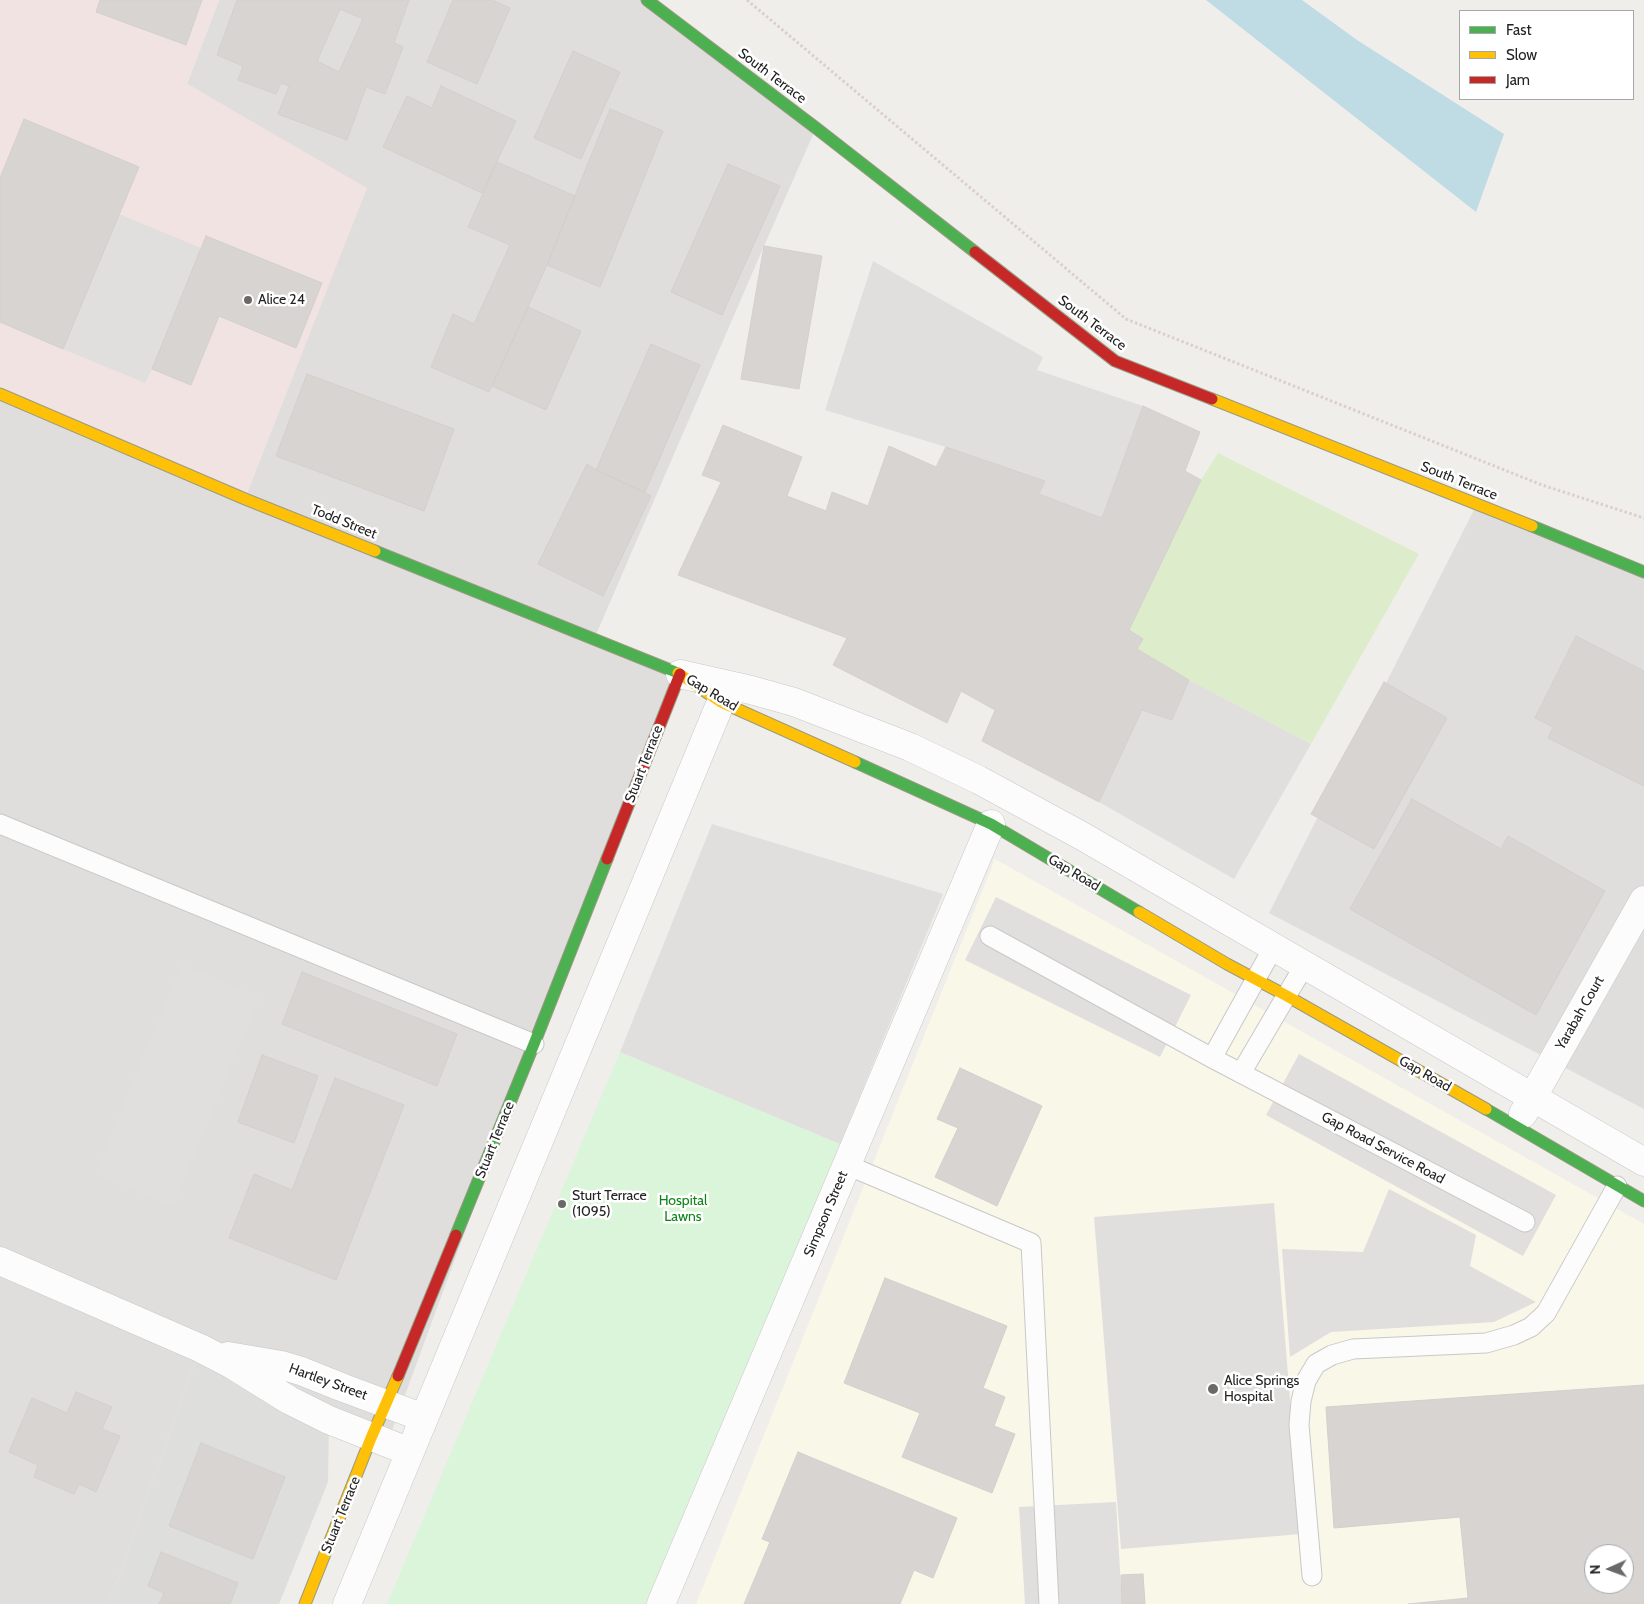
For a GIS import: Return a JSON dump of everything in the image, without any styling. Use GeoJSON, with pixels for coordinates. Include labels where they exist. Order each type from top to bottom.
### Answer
{"type":"FeatureCollection","features":[{"type":"Feature","properties":{"kind":"street","name":"South Terrace"},"geometry":{"type":"LineString","coordinates":[[646,0],[816,128],[1115,361],[1644,572]]}},
{"type":"Feature","properties":{"kind":"street","name":"Todd Street"},"geometry":{"type":"LineString","coordinates":[[0,394],[244,499],[680,674]]}},
{"type":"Feature","properties":{"kind":"street","name":"Gap Road"},"geometry":{"type":"LineString","coordinates":[[680,674],[725,693],[991,824],[1256,980],[1516,1126],[1644,1201]]}},
{"type":"Feature","properties":{"kind":"street","name":"Stuart Terrace"},"geometry":{"type":"LineString","coordinates":[[306,1604],[371,1438],[534,1044],[680,674]]}},
{"type":"Feature","properties":{"kind":"street","name":"Gap Road"},"geometry":{"type":"LineString","coordinates":[[725,693],[794,702],[910,747],[979,780],[1082,836],[1639,1159]]}},
{"type":"Feature","properties":{"kind":"street"},"geometry":{"type":"LineString","coordinates":[[347,1604],[725,693]]}},
{"type":"Feature","properties":{"kind":"street","name":"Simpson Street"},"geometry":{"type":"LineString","coordinates":[[661,1604],[991,824]]}},
{"type":"Feature","properties":{"kind":"street","name":"Yarabah Court"},"geometry":{"type":"LineString","coordinates":[[1516,1126],[1644,900]]}},
{"type":"Feature","properties":{"kind":"street"},"geometry":{"type":"LineString","coordinates":[[1617,1186],[1639,1159]]}},
{"type":"Feature","properties":{"kind":"street","name":"Hartley Street"},"geometry":{"type":"LineString","coordinates":[[0,1261],[200,1348],[231,1364],[289,1400],[328,1420],[410,1452]]}},
{"type":"Feature","properties":{"kind":"street","name":"Hartley Street"},"geometry":{"type":"LineString","coordinates":[[200,1348],[236,1358],[281,1365],[424,1418]]}},
{"type":"Feature","properties":{"kind":"lane"},"geometry":{"type":"LineString","coordinates":[[0,824],[534,1044]]}},
{"type":"Feature","properties":{"kind":"lane","name":"Gap Road Service Road"},"geometry":{"type":"LineString","coordinates":[[990,936],[1212,1058],[1524,1222]]}},
{"type":"Feature","properties":{"kind":"lane"},"geometry":{"type":"LineString","coordinates":[[1212,1058],[1273,948]]}},
{"type":"Feature","properties":{"kind":"lane"},"geometry":{"type":"LineString","coordinates":[[1241,1073],[1304,966]]}},
{"type":"Feature","properties":{"kind":"lane"},"geometry":{"type":"LineString","coordinates":[[847,1165],[1031,1243],[1049,1604]]}},
{"type":"Feature","properties":{"kind":"lane"},"geometry":{"type":"LineString","coordinates":[[1312,1576],[1299,1425],[1301,1401],[1306,1381],[1316,1364],[1332,1354],[1353,1349],[1486,1343],[1514,1335],[1531,1327],[1546,1313],[1617,1186]]}},
{"type":"Feature","properties":{"kind":"path"},"geometry":{"type":"LineString","coordinates":[[747,0],[1126,319],[1542,485],[1644,518]]}},
{"type":"Feature","properties":{"kind":"shaded area"},"geometry":{"type":"Polygon","coordinates":[[[0,0],[219,0],[187,84],[367,188],[245,499],[0,394],[0,0]]]}},
{"type":"Feature","properties":{"kind":"shaded area"},"geometry":{"type":"Polygon","coordinates":[[[219,0],[647,0],[816,128],[595,637],[680,674],[534,1044],[387,1444],[200,1348],[109,1604],[0,1604],[0,394],[367,189],[187,84],[219,0]]]}},
{"type":"Feature","properties":{"kind":"shaded area"},"geometry":{"type":"Polygon","coordinates":[[[119,214],[201,248],[145,383],[63,349],[119,214]]]}},
{"type":"Feature","properties":{"kind":"shaded area"},"geometry":{"type":"Polygon","coordinates":[[[873,261],[1043,357],[1037,370],[1143,406],[1102,518],[1039,494],[1045,481],[946,447],[825,410],[873,261]]]}},
{"type":"Feature","properties":{"kind":"shaded area"},"geometry":{"type":"Polygon","coordinates":[[[1477,504],[1644,572],[1644,1109],[1269,913],[1477,504]]]}},
{"type":"Feature","properties":{"kind":"shaded area"},"geometry":{"type":"Polygon","coordinates":[[[1189,680],[1311,744],[1234,879],[1099,802],[1142,710],[1172,720],[1189,680]]]}},
{"type":"Feature","properties":{"kind":"shaded area"},"geometry":{"type":"Polygon","coordinates":[[[712,824],[943,894],[840,1144],[620,1052],[712,824]]]}},
{"type":"Feature","properties":{"kind":"shaded area","name":"Alice Springs Hospital"},"geometry":{"type":"Polygon","coordinates":[[[995,859],[1644,1224],[1644,1604],[696,1604],[995,859]]]}},
{"type":"Feature","properties":{"kind":"shaded area"},"geometry":{"type":"Polygon","coordinates":[[[996,897],[1191,995],[1160,1057],[965,960],[996,897]]]}},
{"type":"Feature","properties":{"kind":"shaded area"},"geometry":{"type":"Polygon","coordinates":[[[181,964],[260,997],[173,1207],[95,1174],[181,964]]]}},
{"type":"Feature","properties":{"kind":"shaded area"},"geometry":{"type":"Polygon","coordinates":[[[1299,1054],[1556,1195],[1523,1256],[1266,1115],[1299,1054]]]}},
{"type":"Feature","properties":{"kind":"shaded area"},"geometry":{"type":"Polygon","coordinates":[[[1389,1189],[1476,1235],[1470,1266],[1536,1302],[1494,1322],[1331,1332],[1290,1357],[1282,1249],[1363,1252],[1389,1189]]]}},
{"type":"Feature","properties":{"kind":"shaded area"},"geometry":{"type":"Polygon","coordinates":[[[1274,1203],[1301,1534],[1121,1549],[1094,1217],[1274,1203]]]}},
{"type":"Feature","properties":{"kind":"shaded area"},"geometry":{"type":"Polygon","coordinates":[[[200,1348],[329,1420],[328,1482],[279,1604],[109,1604],[200,1348]]]}},
{"type":"Feature","properties":{"kind":"shaded area"},"geometry":{"type":"Polygon","coordinates":[[[1116,1502],[1122,1604],[1025,1604],[1019,1507],[1116,1502]]]}},
{"type":"Feature","properties":{"kind":"green space"},"geometry":{"type":"Polygon","coordinates":[[[1218,453],[1419,554],[1311,744],[1189,680],[1137,649],[1143,639],[1129,630],[1201,480],[1218,453]]]}},
{"type":"Feature","properties":{"kind":"green space","name":"Hospital Lawns"},"geometry":{"type":"Polygon","coordinates":[[[620,1052],[840,1144],[645,1604],[387,1604],[620,1052]]]}},
{"type":"Feature","properties":{"kind":"water"},"geometry":{"type":"Polygon","coordinates":[[[1206,0],[1302,0],[1357,40],[1504,134],[1476,212],[1206,0]]]}},
{"type":"Feature","properties":{"kind":"building"},"geometry":{"type":"Polygon","coordinates":[[[100,0],[202,0],[186,45],[96,12],[100,0]]]}},
{"type":"Feature","properties":{"kind":"building"},"geometry":{"type":"Polygon","coordinates":[[[237,0],[409,0],[394,43],[403,47],[385,94],[366,87],[347,140],[278,114],[289,86],[281,83],[276,94],[238,80],[243,66],[217,55],[237,0]],[[340,9],[317,61],[339,72],[363,19],[340,9]]]}},
{"type":"Feature","properties":{"kind":"building"},"geometry":{"type":"Polygon","coordinates":[[[453,0],[492,0],[510,8],[477,84],[427,62],[453,0]]]}},
{"type":"Feature","properties":{"kind":"building"},"geometry":{"type":"Polygon","coordinates":[[[573,51],[620,72],[581,159],[534,138],[573,51]]]}},
{"type":"Feature","properties":{"kind":"building"},"geometry":{"type":"Polygon","coordinates":[[[441,86],[516,121],[482,193],[383,147],[407,96],[432,108],[441,86]]]}},
{"type":"Feature","properties":{"kind":"building"},"geometry":{"type":"Polygon","coordinates":[[[610,109],[663,131],[600,287],[547,265],[610,109]]]}},
{"type":"Feature","properties":{"kind":"building"},"geometry":{"type":"Polygon","coordinates":[[[24,119],[139,167],[63,349],[0,322],[0,178],[24,119]]]}},
{"type":"Feature","properties":{"kind":"building"},"geometry":{"type":"Polygon","coordinates":[[[497,162],[575,196],[547,265],[489,392],[431,367],[453,314],[474,324],[510,245],[468,227],[497,162]]]}},
{"type":"Feature","properties":{"kind":"building"},"geometry":{"type":"Polygon","coordinates":[[[728,164],[780,186],[722,315],[671,292],[728,164]]]}},
{"type":"Feature","properties":{"kind":"building","name":"Alice 24"},"geometry":{"type":"Polygon","coordinates":[[[206,236],[322,283],[296,348],[219,316],[191,385],[152,369],[206,236]]]}},
{"type":"Feature","properties":{"kind":"building"},"geometry":{"type":"Polygon","coordinates":[[[764,246],[822,256],[799,389],[741,379],[764,246]]]}},
{"type":"Feature","properties":{"kind":"building"},"geometry":{"type":"Polygon","coordinates":[[[528,307],[581,331],[546,410],[492,386],[528,307]]]}},
{"type":"Feature","properties":{"kind":"building"},"geometry":{"type":"Polygon","coordinates":[[[651,344],[700,365],[645,492],[596,470],[651,344]]]}},
{"type":"Feature","properties":{"kind":"building"},"geometry":{"type":"Polygon","coordinates":[[[307,374],[454,429],[424,511],[276,456],[307,374]]]}},
{"type":"Feature","properties":{"kind":"building"},"geometry":{"type":"Polygon","coordinates":[[[1143,406],[1200,432],[1185,471],[1201,480],[1129,630],[1143,639],[1137,649],[1189,680],[1172,720],[1142,710],[1099,802],[982,741],[995,710],[961,691],[947,723],[833,665],[847,638],[678,575],[721,482],[702,475],[723,425],[802,457],[787,496],[826,511],[832,492],[868,506],[889,446],[936,467],[946,447],[1045,481],[1039,494],[1102,518],[1143,406]]]}},
{"type":"Feature","properties":{"kind":"building"},"geometry":{"type":"Polygon","coordinates":[[[587,464],[651,496],[603,596],[538,564],[587,464]]]}},
{"type":"Feature","properties":{"kind":"building"},"geometry":{"type":"Polygon","coordinates":[[[1576,636],[1644,671],[1644,786],[1548,738],[1553,727],[1535,718],[1576,636]]]}},
{"type":"Feature","properties":{"kind":"building"},"geometry":{"type":"Polygon","coordinates":[[[1384,682],[1447,718],[1374,849],[1311,814],[1384,682]]]}},
{"type":"Feature","properties":{"kind":"building"},"geometry":{"type":"Polygon","coordinates":[[[1412,799],[1501,849],[1508,836],[1605,891],[1536,1015],[1350,909],[1412,799]]]}},
{"type":"Feature","properties":{"kind":"building"},"geometry":{"type":"Polygon","coordinates":[[[302,972],[457,1034],[437,1086],[282,1024],[302,972]]]}},
{"type":"Feature","properties":{"kind":"building"},"geometry":{"type":"Polygon","coordinates":[[[262,1055],[318,1076],[294,1143],[238,1122],[262,1055]]]}},
{"type":"Feature","properties":{"kind":"building"},"geometry":{"type":"Polygon","coordinates":[[[960,1068],[1042,1106],[997,1206],[935,1177],[958,1128],[937,1119],[960,1068]]]}},
{"type":"Feature","properties":{"kind":"building"},"geometry":{"type":"Polygon","coordinates":[[[335,1078],[404,1105],[336,1280],[229,1238],[254,1174],[292,1190],[335,1078]]]}},
{"type":"Feature","properties":{"kind":"building"},"geometry":{"type":"Polygon","coordinates":[[[885,1278],[1007,1326],[983,1388],[1005,1397],[994,1426],[1015,1434],[992,1493],[902,1457],[920,1413],[844,1383],[885,1278]]]}},
{"type":"Feature","properties":{"kind":"building"},"geometry":{"type":"Polygon","coordinates":[[[1644,1385],[1644,1604],[1408,1604],[1468,1598],[1460,1517],[1334,1528],[1326,1407],[1644,1385]]]}},
{"type":"Feature","properties":{"kind":"building"},"geometry":{"type":"Polygon","coordinates":[[[76,1392],[112,1407],[102,1429],[120,1436],[96,1492],[79,1484],[74,1494],[34,1477],[38,1465],[9,1452],[32,1398],[67,1413],[76,1392]]]}},
{"type":"Feature","properties":{"kind":"building"},"geometry":{"type":"Polygon","coordinates":[[[201,1443],[285,1477],[253,1559],[169,1526],[201,1443]]]}},
{"type":"Feature","properties":{"kind":"building"},"geometry":{"type":"Polygon","coordinates":[[[798,1452],[957,1518],[933,1578],[914,1570],[900,1604],[744,1604],[770,1542],[762,1539],[798,1452]]]}},
{"type":"Feature","properties":{"kind":"building"},"geometry":{"type":"Polygon","coordinates":[[[161,1552],[238,1583],[230,1604],[159,1604],[164,1593],[148,1586],[161,1552]]]}},
{"type":"Feature","properties":{"kind":"building"},"geometry":{"type":"Polygon","coordinates":[[[1143,1574],[1145,1604],[1122,1604],[1121,1575],[1143,1574]]]}},
{"type":"Feature","properties":{"kind":"traffic: fast"},"geometry":{"type":"LineString","coordinates":[[647,0],[975,252]]}},
{"type":"Feature","properties":{"kind":"traffic: fast"},"geometry":{"type":"LineString","coordinates":[[1532,526],[1644,572]]}},
{"type":"Feature","properties":{"kind":"traffic: fast"},"geometry":{"type":"LineString","coordinates":[[375,551],[678,673]]}},
{"type":"Feature","properties":{"kind":"traffic: fast"},"geometry":{"type":"LineString","coordinates":[[855,762],[991,824],[1139,912]]}},
{"type":"Feature","properties":{"kind":"traffic: fast"},"geometry":{"type":"LineString","coordinates":[[456,1235],[607,859]]}},
{"type":"Feature","properties":{"kind":"traffic: fast"},"geometry":{"type":"LineString","coordinates":[[1486,1109],[1644,1201]]}},
{"type":"Feature","properties":{"kind":"traffic: slow"},"geometry":{"type":"LineString","coordinates":[[0,394],[245,499],[375,551]]}},
{"type":"Feature","properties":{"kind":"traffic: slow"},"geometry":{"type":"LineString","coordinates":[[1212,399],[1532,526]]}},
{"type":"Feature","properties":{"kind":"traffic: slow"},"geometry":{"type":"LineString","coordinates":[[678,673],[721,702],[855,762]]}},
{"type":"Feature","properties":{"kind":"traffic: slow"},"geometry":{"type":"LineString","coordinates":[[1139,912],[1227,964],[1486,1109]]}},
{"type":"Feature","properties":{"kind":"traffic: slow"},"geometry":{"type":"LineString","coordinates":[[305,1604],[371,1438],[398,1376]]}},
{"type":"Feature","properties":{"kind":"traffic: jam"},"geometry":{"type":"LineString","coordinates":[[975,252],[1115,361],[1212,399]]}},
{"type":"Feature","properties":{"kind":"traffic: jam"},"geometry":{"type":"LineString","coordinates":[[607,859],[680,674]]}},
{"type":"Feature","properties":{"kind":"traffic: jam"},"geometry":{"type":"LineString","coordinates":[[398,1376],[456,1235]]}},
{"type":"Feature","properties":{"kind":"place","name":"Alice 24"},"geometry":{"type":"Point","coordinates":[248,300]}},
{"type":"Feature","properties":{"kind":"place","name":"Sturt Terrace (1095)"},"geometry":{"type":"Point","coordinates":[562,1204]}},
{"type":"Feature","properties":{"kind":"place","name":"Alice Springs Hospital"},"geometry":{"type":"Point","coordinates":[1213,1389]}}]}
